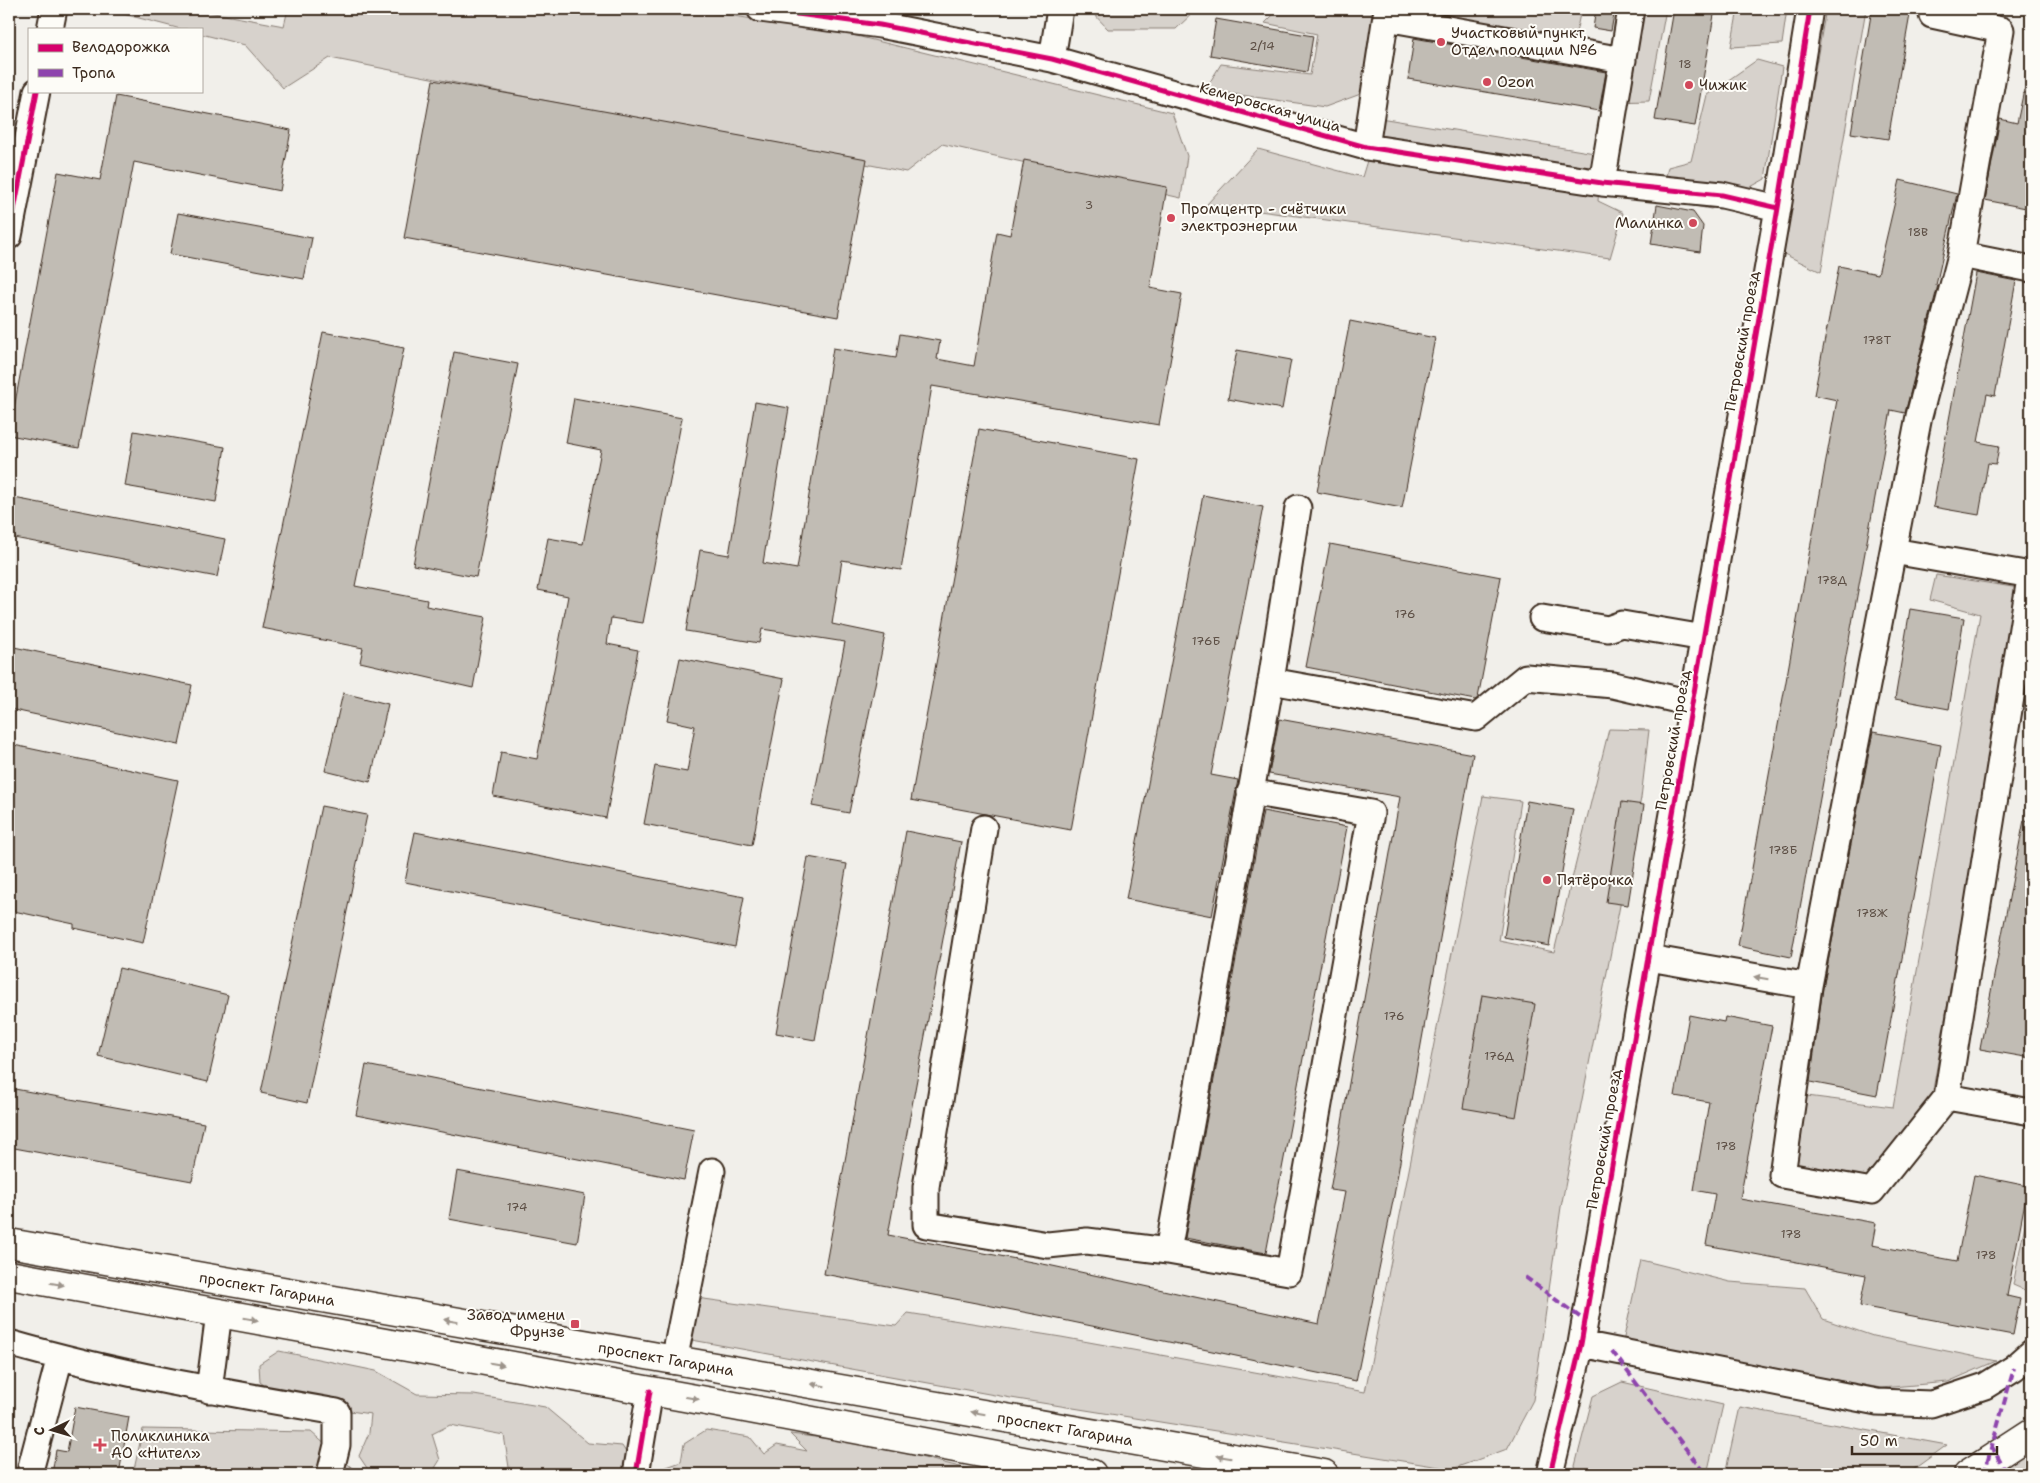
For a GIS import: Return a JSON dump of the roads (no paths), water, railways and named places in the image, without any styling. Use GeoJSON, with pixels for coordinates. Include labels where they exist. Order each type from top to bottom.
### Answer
{"type":"FeatureCollection","features":[{"type":"Feature","properties":{"kind":"main road","name":"проспект Гагарина"},"geometry":{"type":"LineString","coordinates":[[9,1243],[1324,1474]]}},
{"type":"Feature","properties":{"kind":"main road"},"geometry":{"type":"LineString","coordinates":[[9,1276],[650,1391],[1092,1474]]}},
{"type":"Feature","properties":{"kind":"main road"},"geometry":{"type":"LineString","coordinates":[[1968,1474],[2031,1433]]}},
{"type":"Feature","properties":{"kind":"street"},"geometry":{"type":"LineString","coordinates":[[50,28],[54,9]]}},
{"type":"Feature","properties":{"kind":"street","name":"Кемеровская улица"},"geometry":{"type":"LineString","coordinates":[[760,9],[880,25],[1052,59],[1366,147],[1602,183],[1722,195],[1778,208]]}},
{"type":"Feature","properties":{"kind":"street"},"geometry":{"type":"LineString","coordinates":[[1052,59],[1060,9]]}},
{"type":"Feature","properties":{"kind":"street"},"geometry":{"type":"LineString","coordinates":[[1602,183],[1631,9]]}},
{"type":"Feature","properties":{"kind":"street","name":"Петровский проезд"},"geometry":{"type":"LineString","coordinates":[[1550,1474],[1581,1344],[1778,208],[1810,9]]}},
{"type":"Feature","properties":{"kind":"street"},"geometry":{"type":"LineString","coordinates":[[1893,551],[2031,574],[1947,1097],[1872,1191],[1782,1175],[1809,986],[1919,416],[1961,255],[2001,30],[1932,15],[1933,9]]}},
{"type":"Feature","properties":{"kind":"street"},"geometry":{"type":"LineString","coordinates":[[1366,147],[1387,13],[1623,60]]}},
{"type":"Feature","properties":{"kind":"street"},"geometry":{"type":"LineString","coordinates":[[9,236],[38,92]]}},
{"type":"Feature","properties":{"kind":"street"},"geometry":{"type":"LineString","coordinates":[[1961,255],[2031,269]]}},
{"type":"Feature","properties":{"kind":"street"},"geometry":{"type":"LineString","coordinates":[[1168,1251],[1270,681],[1298,508]]}},
{"type":"Feature","properties":{"kind":"street"},"geometry":{"type":"LineString","coordinates":[[1542,618],[1608,629],[1622,624],[1704,638]]}},
{"type":"Feature","properties":{"kind":"street"},"geometry":{"type":"LineString","coordinates":[[1270,681],[1476,718],[1526,677],[1613,685],[1691,703]]}},
{"type":"Feature","properties":{"kind":"street"},"geometry":{"type":"LineString","coordinates":[[984,828],[926,1187],[926,1225],[1048,1245],[1087,1241],[1168,1251],[1289,1272],[1371,813],[1250,792]]}},
{"type":"Feature","properties":{"kind":"street"},"geometry":{"type":"LineString","coordinates":[[1649,958],[1809,986]]}},
{"type":"Feature","properties":{"kind":"street"},"geometry":{"type":"LineString","coordinates":[[1947,1097],[2031,1112]]}},
{"type":"Feature","properties":{"kind":"street"},"geometry":{"type":"LineString","coordinates":[[674,1361],[712,1170]]}},
{"type":"Feature","properties":{"kind":"street"},"geometry":{"type":"LineString","coordinates":[[209,1390],[219,1313]]}},
{"type":"Feature","properties":{"kind":"street"},"geometry":{"type":"LineString","coordinates":[[9,1343],[60,1358],[209,1390],[337,1412],[337,1445],[330,1474]]}},
{"type":"Feature","properties":{"kind":"street"},"geometry":{"type":"LineString","coordinates":[[1581,1344],[1877,1402],[1931,1404],[1985,1386],[2014,1368],[2031,1353]]}},
{"type":"Feature","properties":{"kind":"street"},"geometry":{"type":"LineString","coordinates":[[31,1467],[60,1358]]}},
{"type":"Feature","properties":{"kind":"street"},"geometry":{"type":"LineString","coordinates":[[636,1474],[650,1391]]}},
{"type":"Feature","properties":{"kind":"place","name":"Участковый пункт, Отдел полиции №6"},"geometry":{"type":"Point","coordinates":[1441,42]}},
{"type":"Feature","properties":{"kind":"place","name":"Ozon"},"geometry":{"type":"Point","coordinates":[1487,82]}},
{"type":"Feature","properties":{"kind":"place","name":"Чижик"},"geometry":{"type":"Point","coordinates":[1689,85]}},
{"type":"Feature","properties":{"kind":"place","name":"Промцентр - счётчики электроэнергии"},"geometry":{"type":"Point","coordinates":[1171,218]}},
{"type":"Feature","properties":{"kind":"place","name":"Малинка"},"geometry":{"type":"Point","coordinates":[1693,223]}},
{"type":"Feature","properties":{"kind":"place","name":"Пятёрочка"},"geometry":{"type":"Point","coordinates":[1547,880]}},
{"type":"Feature","properties":{"kind":"place","name":"Завод имени Фрунзе"},"geometry":{"type":"Point","coordinates":[575,1324]}},
{"type":"Feature","properties":{"kind":"place","name":"Поликлиника АО «Нител»"},"geometry":{"type":"Point","coordinates":[100,1445]}}]}
